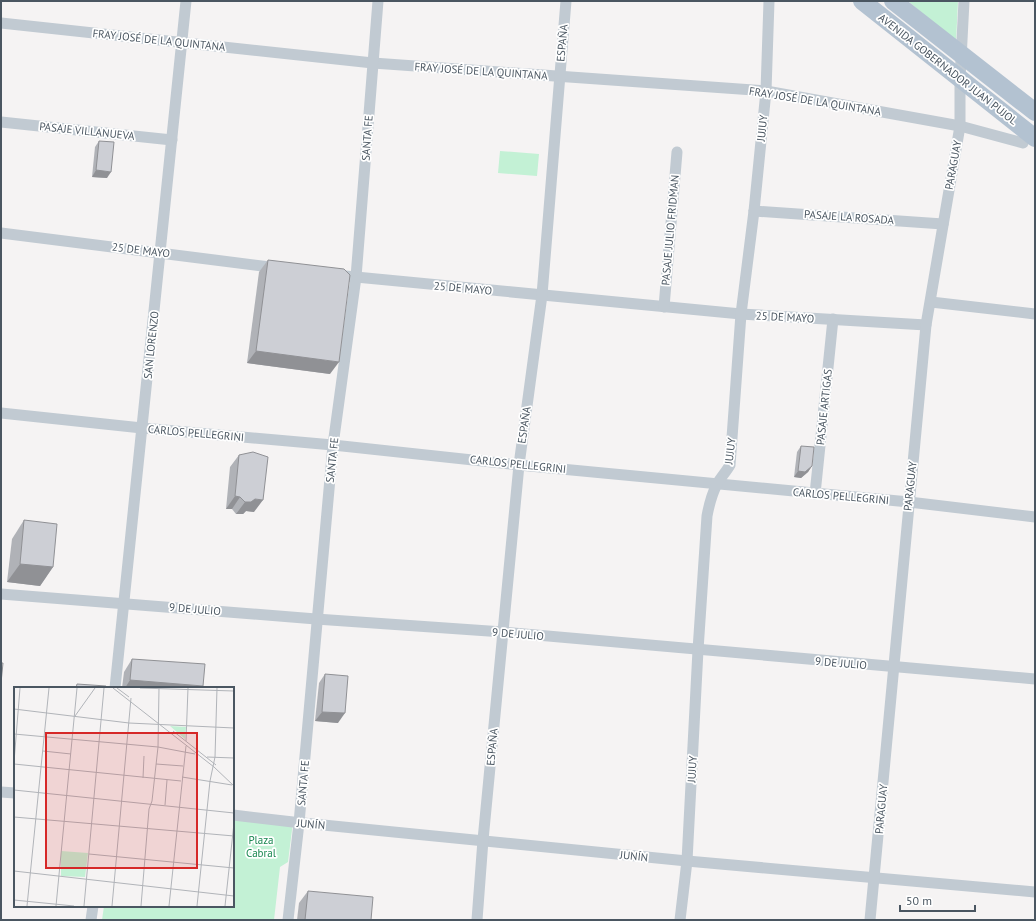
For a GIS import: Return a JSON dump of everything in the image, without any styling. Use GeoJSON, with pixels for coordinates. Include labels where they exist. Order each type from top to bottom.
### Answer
{"type":"FeatureCollection","features":[{"type":"Feature","properties":{"kind":"main road","name":"AVENIDA GOBERNADOR JUAN PUJOL"},"geometry":{"type":"LineString","coordinates":[[862,1],[961,65],[988,76],[1035,112]]}},
{"type":"Feature","properties":{"kind":"main road","name":"AVENIDA GOBERNADOR JUAN PUJOL"},"geometry":{"type":"LineString","coordinates":[[892,1],[961,65],[1029,140]]}},
{"type":"Feature","properties":{"kind":"street","name":"SAN LORENZO"},"geometry":{"type":"LineString","coordinates":[[115,687],[186,1]]}},
{"type":"Feature","properties":{"kind":"street","name":"SANTA FE"},"geometry":{"type":"LineString","coordinates":[[288,920],[299,823],[316,619],[333,445],[356,277],[378,1]]}},
{"type":"Feature","properties":{"kind":"street","name":"ESPAÑA"},"geometry":{"type":"LineString","coordinates":[[477,920],[483,840],[519,465],[542,295],[566,1]]}},
{"type":"Feature","properties":{"kind":"street","name":"JUJUY"},"geometry":{"type":"LineString","coordinates":[[680,920],[687,861],[698,650],[707,516],[712,497],[730,465],[741,314],[754,211],[766,91],[769,1]]}},
{"type":"Feature","properties":{"kind":"street","name":"PARAGUAY"},"geometry":{"type":"LineString","coordinates":[[870,920],[926,325],[960,126],[964,1]]}},
{"type":"Feature","properties":{"kind":"street","name":"FRAY JOSÉ DE LA QUINTANA"},"geometry":{"type":"LineString","coordinates":[[1,23],[372,63],[766,91],[1029,140]]}},
{"type":"Feature","properties":{"kind":"street","name":"PASAJE VILLANUEVA"},"geometry":{"type":"LineString","coordinates":[[1,122],[172,140]]}},
{"type":"Feature","properties":{"kind":"street","name":"PASAJE JULIO FRIDMAN"},"geometry":{"type":"LineString","coordinates":[[664,307],[677,152]]}},
{"type":"Feature","properties":{"kind":"street","name":"PASAJE LA ROSADA"},"geometry":{"type":"LineString","coordinates":[[754,211],[943,224]]}},
{"type":"Feature","properties":{"kind":"street","name":"25 DE MAYO"},"geometry":{"type":"LineString","coordinates":[[1,233],[286,269]]}},
{"type":"Feature","properties":{"kind":"street","name":"25 DE MAYO"},"geometry":{"type":"LineString","coordinates":[[325,273],[741,314],[926,325]]}},
{"type":"Feature","properties":{"kind":"street"},"geometry":{"type":"LineString","coordinates":[[930,302],[1035,314]]}},
{"type":"Feature","properties":{"kind":"street","name":"PASAJE ARTIGAS"},"geometry":{"type":"LineString","coordinates":[[815,494],[834,319]]}},
{"type":"Feature","properties":{"kind":"street","name":"CARLOS PELLEGRINI"},"geometry":{"type":"LineString","coordinates":[[1,413],[142,428],[333,445],[519,465],[909,502],[1035,517]]}},
{"type":"Feature","properties":{"kind":"street","name":"9 DE JULIO"},"geometry":{"type":"LineString","coordinates":[[1,594],[503,632],[1035,679]]}},
{"type":"Feature","properties":{"kind":"street"},"geometry":{"type":"LineString","coordinates":[[1,792],[14,793]]}},
{"type":"Feature","properties":{"kind":"street","name":"JUNÍN"},"geometry":{"type":"LineString","coordinates":[[234,815],[299,823],[687,861],[1035,892]]}},
{"type":"Feature","properties":{"kind":"street"},"geometry":{"type":"LineString","coordinates":[[91,920],[93,907]]}},
{"type":"Feature","properties":{"kind":"green space"},"geometry":{"type":"Polygon","coordinates":[[[908,1],[958,1],[956,42],[908,1]]]}},
{"type":"Feature","properties":{"kind":"green space"},"geometry":{"type":"Polygon","coordinates":[[[500,151],[539,154],[537,176],[498,173],[500,151]]]}},
{"type":"Feature","properties":{"kind":"green space","name":"Plaza Cabral"},"geometry":{"type":"Polygon","coordinates":[[[234,816],[293,822],[288,862],[280,867],[274,920],[102,920],[104,907],[234,907],[234,816]]]}},
{"type":"Feature","properties":{"kind":"building"},"geometry":{"type":"Polygon","coordinates":[[[99,141],[114,142],[111,172],[96,170],[99,141]]]}},
{"type":"Feature","properties":{"kind":"building"},"geometry":{"type":"Polygon","coordinates":[[[268,260],[344,269],[350,275],[339,362],[256,351],[268,260]]]}},
{"type":"Feature","properties":{"kind":"building"},"geometry":{"type":"Polygon","coordinates":[[[801,446],[814,447],[812,466],[805,472],[798,471],[801,446]]]}},
{"type":"Feature","properties":{"kind":"building"},"geometry":{"type":"Polygon","coordinates":[[[253,452],[268,457],[263,500],[255,499],[251,502],[245,502],[240,497],[235,496],[239,455],[253,452]]]}},
{"type":"Feature","properties":{"kind":"building"},"geometry":{"type":"Polygon","coordinates":[[[24,520],[57,524],[53,567],[20,564],[24,520]]]}},
{"type":"Feature","properties":{"kind":"building"},"geometry":{"type":"Polygon","coordinates":[[[132,659],[205,664],[203,686],[130,680],[132,659]]]}},
{"type":"Feature","properties":{"kind":"building"},"geometry":{"type":"Polygon","coordinates":[[[1,663],[3,663],[1,683],[1,663]]]}},
{"type":"Feature","properties":{"kind":"building"},"geometry":{"type":"Polygon","coordinates":[[[325,674],[348,676],[345,713],[322,712],[325,674]]]}},
{"type":"Feature","properties":{"kind":"building"},"geometry":{"type":"Polygon","coordinates":[[[77,684],[106,686],[106,687],[76,687],[77,684]]]}},
{"type":"Feature","properties":{"kind":"building"},"geometry":{"type":"Polygon","coordinates":[[[308,891],[373,897],[371,920],[305,920],[308,891]]]}}]}
